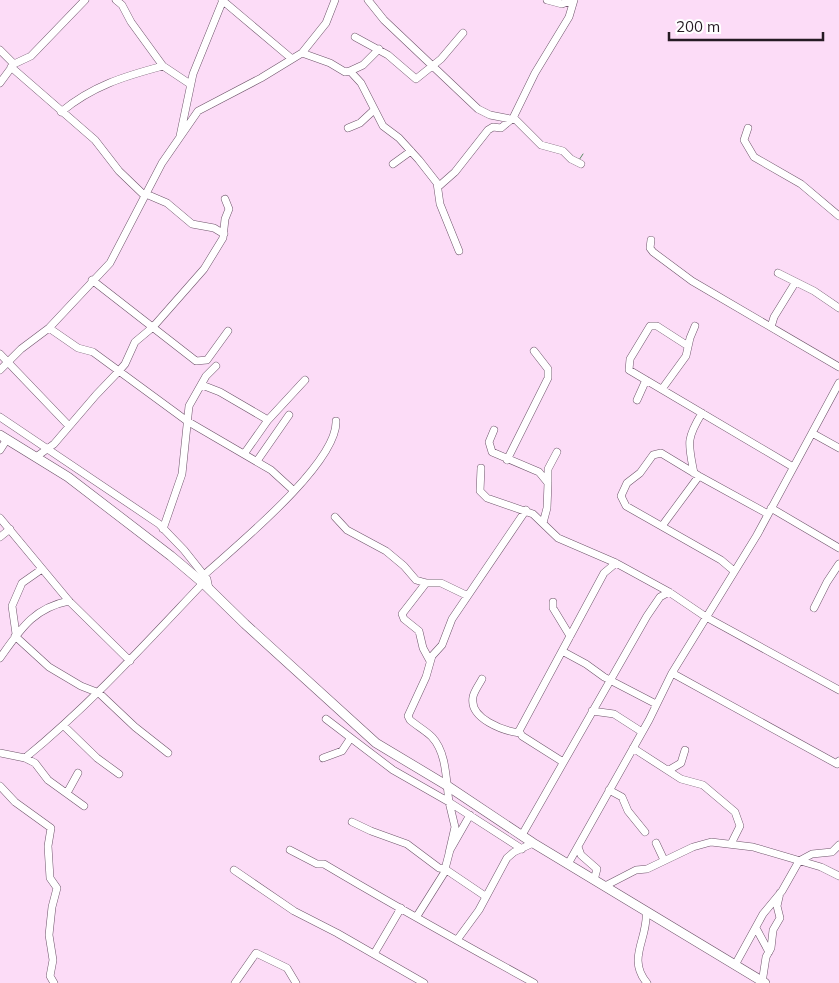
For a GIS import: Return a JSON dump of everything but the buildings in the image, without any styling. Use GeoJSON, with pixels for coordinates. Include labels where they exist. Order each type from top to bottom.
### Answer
{"type":"FeatureCollection","features":[{"type":"Feature","properties":{"kind":"main road"},"geometry":{"type":"LineString","coordinates":[[3,437],[68,477],[206,582],[245,624],[376,743],[534,843],[763,983]]}},
{"type":"Feature","properties":{"kind":"street"},"geometry":{"type":"LineString","coordinates":[[0,83],[12,66],[31,56],[85,0]]}},
{"type":"Feature","properties":{"kind":"street"},"geometry":{"type":"LineString","coordinates":[[116,0],[122,5],[134,26],[163,66],[190,84]]}},
{"type":"Feature","properties":{"kind":"street"},"geometry":{"type":"LineString","coordinates":[[180,136],[190,84],[197,61],[211,32],[222,0],[292,59]]}},
{"type":"Feature","properties":{"kind":"street"},"geometry":{"type":"LineString","coordinates":[[0,370],[21,349],[49,328],[110,263],[162,163],[203,107],[261,78],[302,53],[323,28],[335,0]]}},
{"type":"Feature","properties":{"kind":"street"},"geometry":{"type":"LineString","coordinates":[[368,0],[384,20],[478,109],[490,115],[513,118],[540,145],[563,150],[571,159],[579,162]]}},
{"type":"Feature","properties":{"kind":"street"},"geometry":{"type":"LineString","coordinates":[[547,0],[562,4],[574,0]]}},
{"type":"Feature","properties":{"kind":"street"},"geometry":{"type":"LineString","coordinates":[[438,187],[455,172],[488,130],[493,127],[502,128],[513,118],[535,72],[569,17],[574,0]]}},
{"type":"Feature","properties":{"kind":"street"},"geometry":{"type":"LineString","coordinates":[[355,37],[397,61],[416,78],[447,53],[463,33]]}},
{"type":"Feature","properties":{"kind":"street"},"geometry":{"type":"LineString","coordinates":[[302,53],[330,63],[345,72],[350,72],[363,65],[379,49]]}},
{"type":"Feature","properties":{"kind":"street"},"geometry":{"type":"LineString","coordinates":[[0,50],[12,66],[61,112],[95,140],[119,171],[145,195],[167,203],[192,224],[214,228],[224,234]]}},
{"type":"Feature","properties":{"kind":"street"},"geometry":{"type":"LineString","coordinates":[[61,112],[98,87],[136,72],[163,66]]}},
{"type":"Feature","properties":{"kind":"street"},"geometry":{"type":"LineString","coordinates":[[350,72],[361,83],[374,110],[387,130],[399,138],[425,166],[438,187],[440,204],[460,251]]}},
{"type":"Feature","properties":{"kind":"street"},"geometry":{"type":"LineString","coordinates":[[348,128],[360,123],[374,110]]}},
{"type":"Feature","properties":{"kind":"street"},"geometry":{"type":"LineString","coordinates":[[748,128],[744,140],[751,154],[801,184],[839,216]]}},
{"type":"Feature","properties":{"kind":"street"},"geometry":{"type":"LineString","coordinates":[[393,164],[411,151]]}},
{"type":"Feature","properties":{"kind":"street"},"geometry":{"type":"LineString","coordinates":[[36,457],[48,449],[118,372],[125,364],[135,342],[153,326],[204,269],[224,234],[224,219],[229,205],[225,199]]}},
{"type":"Feature","properties":{"kind":"street"},"geometry":{"type":"LineString","coordinates":[[651,240],[650,248],[653,252],[683,275],[839,366]]}},
{"type":"Feature","properties":{"kind":"street"},"geometry":{"type":"LineString","coordinates":[[778,273],[814,291],[839,308]]}},
{"type":"Feature","properties":{"kind":"street"},"geometry":{"type":"LineString","coordinates":[[92,280],[123,306],[153,326],[188,356],[200,362],[207,360],[212,355],[228,331]]}},
{"type":"Feature","properties":{"kind":"street"},"geometry":{"type":"LineString","coordinates":[[771,328],[774,317],[795,282]]}},
{"type":"Feature","properties":{"kind":"street"},"geometry":{"type":"LineString","coordinates":[[688,346],[658,326],[650,326],[629,364],[631,372],[793,467]]}},
{"type":"Feature","properties":{"kind":"street"},"geometry":{"type":"LineString","coordinates":[[662,390],[683,361],[695,326]]}},
{"type":"Feature","properties":{"kind":"street"},"geometry":{"type":"LineString","coordinates":[[49,328],[78,348],[93,352],[187,421],[271,470],[294,491]]}},
{"type":"Feature","properties":{"kind":"street"},"geometry":{"type":"LineString","coordinates":[[507,460],[548,378],[548,368],[534,351]]}},
{"type":"Feature","properties":{"kind":"street"},"geometry":{"type":"LineString","coordinates":[[0,354],[69,426]]}},
{"type":"Feature","properties":{"kind":"street"},"geometry":{"type":"LineString","coordinates":[[163,529],[182,474],[189,406],[206,376],[216,366]]}},
{"type":"Feature","properties":{"kind":"street"},"geometry":{"type":"LineString","coordinates":[[244,454],[268,420],[305,380]]}},
{"type":"Feature","properties":{"kind":"street"},"geometry":{"type":"LineString","coordinates":[[637,400],[646,380]]}},
{"type":"Feature","properties":{"kind":"street"},"geometry":{"type":"LineString","coordinates":[[568,864],[642,732],[672,673],[770,511],[839,383]]}},
{"type":"Feature","properties":{"kind":"street"},"geometry":{"type":"LineString","coordinates":[[202,385],[220,392],[268,420]]}},
{"type":"Feature","properties":{"kind":"street"},"geometry":{"type":"LineString","coordinates":[[662,526],[696,475],[689,450],[689,435],[702,413]]}},
{"type":"Feature","properties":{"kind":"street"},"geometry":{"type":"LineString","coordinates":[[256,461],[289,416]]}},
{"type":"Feature","properties":{"kind":"street"},"geometry":{"type":"LineString","coordinates":[[0,417],[134,506],[163,529],[206,582]]}},
{"type":"Feature","properties":{"kind":"street"},"geometry":{"type":"LineString","coordinates":[[25,758],[64,726],[99,693],[294,491],[322,457],[335,428],[336,421]]}},
{"type":"Feature","properties":{"kind":"street"},"geometry":{"type":"LineString","coordinates":[[494,430],[489,442],[490,449],[507,460],[539,472],[548,483]]}},
{"type":"Feature","properties":{"kind":"street"},"geometry":{"type":"LineString","coordinates":[[812,433],[839,448]]}},
{"type":"Feature","properties":{"kind":"street"},"geometry":{"type":"LineString","coordinates":[[0,450],[3,437]]}},
{"type":"Feature","properties":{"kind":"street"},"geometry":{"type":"LineString","coordinates":[[543,523],[547,508],[548,469],[557,452]]}},
{"type":"Feature","properties":{"kind":"street"},"geometry":{"type":"LineString","coordinates":[[734,571],[721,560],[626,506],[621,496],[623,488],[640,473],[656,453],[668,456],[696,475],[770,511],[839,548]]}},
{"type":"Feature","properties":{"kind":"street"},"geometry":{"type":"LineString","coordinates":[[482,468],[480,491],[484,496],[526,510],[558,538],[616,564],[669,592],[706,617],[839,690]]}},
{"type":"Feature","properties":{"kind":"street"},"geometry":{"type":"LineString","coordinates":[[417,916],[446,869],[455,827],[446,786],[444,762],[434,740],[408,716],[426,677],[430,662],[442,645],[449,625],[466,595],[479,582],[526,510]]}},
{"type":"Feature","properties":{"kind":"street"},"geometry":{"type":"LineString","coordinates":[[335,517],[348,530],[379,546],[404,566],[416,580],[426,583],[441,583],[466,595]]}},
{"type":"Feature","properties":{"kind":"street"},"geometry":{"type":"LineString","coordinates":[[0,518],[69,601],[130,661]]}},
{"type":"Feature","properties":{"kind":"street"},"geometry":{"type":"LineString","coordinates":[[0,537],[10,529]]}},
{"type":"Feature","properties":{"kind":"street"},"geometry":{"type":"LineString","coordinates":[[520,733],[604,573],[616,564]]}},
{"type":"Feature","properties":{"kind":"street"},"geometry":{"type":"LineString","coordinates":[[814,608],[827,582],[839,564]]}},
{"type":"Feature","properties":{"kind":"street"},"geometry":{"type":"LineString","coordinates":[[42,569],[22,583],[12,606],[16,635],[49,668],[56,669],[81,686],[99,693],[135,727],[168,753]]}},
{"type":"Feature","properties":{"kind":"street"},"geometry":{"type":"LineString","coordinates":[[426,583],[402,614],[404,619],[419,631],[422,648],[430,662]]}},
{"type":"Feature","properties":{"kind":"street"},"geometry":{"type":"LineString","coordinates":[[522,835],[647,616],[660,597],[669,592]]}},
{"type":"Feature","properties":{"kind":"street"},"geometry":{"type":"LineString","coordinates":[[0,658],[28,620],[48,606],[69,601]]}},
{"type":"Feature","properties":{"kind":"street"},"geometry":{"type":"LineString","coordinates":[[553,602],[553,608],[570,636]]}},
{"type":"Feature","properties":{"kind":"street"},"geometry":{"type":"LineString","coordinates":[[562,651],[656,704]]}},
{"type":"Feature","properties":{"kind":"street"},"geometry":{"type":"LineString","coordinates":[[672,673],[838,763]]}},
{"type":"Feature","properties":{"kind":"street"},"geometry":{"type":"LineString","coordinates":[[482,679],[473,697],[473,704],[479,714],[491,723],[520,733],[563,762]]}},
{"type":"Feature","properties":{"kind":"street"},"geometry":{"type":"LineString","coordinates":[[592,711],[614,714],[642,732]]}},
{"type":"Feature","properties":{"kind":"street"},"geometry":{"type":"LineString","coordinates":[[326,719],[393,770],[449,802],[522,849]]}},
{"type":"Feature","properties":{"kind":"street"},"geometry":{"type":"LineString","coordinates":[[64,726],[97,758],[119,774]]}},
{"type":"Feature","properties":{"kind":"street"},"geometry":{"type":"LineString","coordinates":[[323,758],[342,751],[350,739]]}},
{"type":"Feature","properties":{"kind":"street"},"geometry":{"type":"LineString","coordinates":[[633,748],[681,779],[703,785],[734,812],[740,826],[731,844]]}},
{"type":"Feature","properties":{"kind":"street"},"geometry":{"type":"LineString","coordinates":[[669,770],[681,763],[685,750]]}},
{"type":"Feature","properties":{"kind":"street"},"geometry":{"type":"LineString","coordinates":[[0,753],[25,758],[35,763],[48,780],[84,806]]}},
{"type":"Feature","properties":{"kind":"street"},"geometry":{"type":"LineString","coordinates":[[67,793],[78,773]]}},
{"type":"Feature","properties":{"kind":"street"},"geometry":{"type":"LineString","coordinates":[[0,786],[15,802],[51,828],[48,846],[50,878],[57,888],[48,934],[53,960],[50,976],[54,983]]}},
{"type":"Feature","properties":{"kind":"street"},"geometry":{"type":"LineString","coordinates":[[609,790],[622,797],[628,811],[645,832]]}},
{"type":"Feature","properties":{"kind":"street"},"geometry":{"type":"LineString","coordinates":[[449,853],[470,815]]}},
{"type":"Feature","properties":{"kind":"street"},"geometry":{"type":"LineString","coordinates":[[352,822],[370,832],[407,844],[439,868],[446,869],[485,896]]}},
{"type":"Feature","properties":{"kind":"street"},"geometry":{"type":"LineString","coordinates":[[604,886],[636,870],[647,869],[664,860],[711,842],[753,847],[821,867],[839,876]]}},
{"type":"Feature","properties":{"kind":"street"},"geometry":{"type":"LineString","coordinates":[[457,940],[507,858],[514,852],[534,843]]}},
{"type":"Feature","properties":{"kind":"street"},"geometry":{"type":"LineString","coordinates":[[656,843],[664,860]]}},
{"type":"Feature","properties":{"kind":"street"},"geometry":{"type":"LineString","coordinates":[[735,965],[763,914],[780,894],[799,861],[808,855],[832,852],[839,845]]}},
{"type":"Feature","properties":{"kind":"street"},"geometry":{"type":"LineString","coordinates":[[578,847],[581,855],[596,867],[594,880]]}},
{"type":"Feature","properties":{"kind":"street"},"geometry":{"type":"LineString","coordinates":[[290,850],[317,864],[324,864],[366,890],[417,916],[534,983]]}},
{"type":"Feature","properties":{"kind":"street"},"geometry":{"type":"LineString","coordinates":[[234,870],[294,911],[424,983]]}},
{"type":"Feature","properties":{"kind":"street"},"geometry":{"type":"LineString","coordinates":[[763,983],[773,930],[780,918],[777,906],[780,894]]}},
{"type":"Feature","properties":{"kind":"street"},"geometry":{"type":"LineString","coordinates":[[374,954],[401,908]]}},
{"type":"Feature","properties":{"kind":"street"},"geometry":{"type":"LineString","coordinates":[[646,911],[647,926],[637,954],[640,974],[647,983]]}},
{"type":"Feature","properties":{"kind":"street"},"geometry":{"type":"LineString","coordinates":[[756,928],[769,952]]}},
{"type":"Feature","properties":{"kind":"street"},"geometry":{"type":"LineString","coordinates":[[234,983],[256,953],[287,968],[296,983]]}},
{"type":"Feature","properties":{"kind":"waterway"},"geometry":{"type":"LineString","coordinates":[[579,160],[583,154]]}}]}
